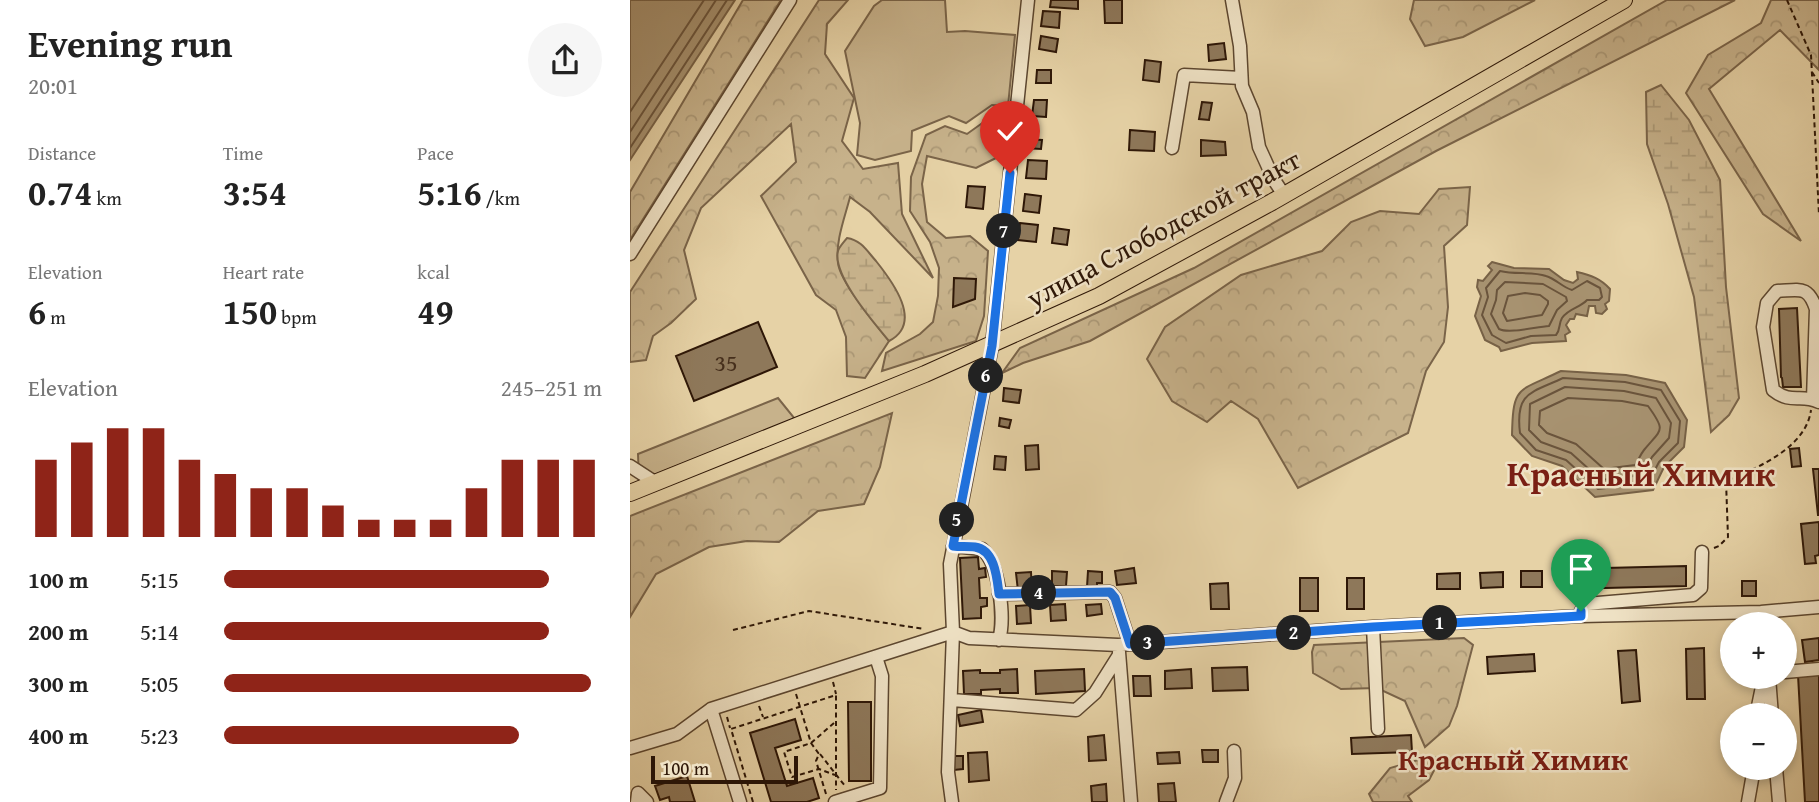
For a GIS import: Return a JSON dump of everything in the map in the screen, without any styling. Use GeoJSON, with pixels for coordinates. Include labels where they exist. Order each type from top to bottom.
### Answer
{"type":"FeatureCollection","features":[{"type":"Feature","properties":{"kind":"main road","name":"улица Слободской тракт"},"geometry":{"type":"LineString","coordinates":[[630,493],[992,346],[1099,296],[1284,195],[1624,0]]}},
{"type":"Feature","properties":{"kind":"street"},"geometry":{"type":"LineString","coordinates":[[630,254],[790,0]]}},
{"type":"Feature","properties":{"kind":"street"},"geometry":{"type":"LineString","coordinates":[[952,802],[948,772],[953,632],[950,564],[992,346],[1028,0]]}},
{"type":"Feature","properties":{"kind":"street"},"geometry":{"type":"LineString","coordinates":[[1233,0],[1244,94],[1253,111],[1259,147],[1284,195]]}},
{"type":"Feature","properties":{"kind":"street"},"geometry":{"type":"LineString","coordinates":[[1172,148],[1184,75],[1241,78]]}},
{"type":"Feature","properties":{"kind":"street"},"geometry":{"type":"LineString","coordinates":[[1803,290],[1812,296],[1816,309],[1816,400],[1783,398],[1773,390],[1763,327],[1767,303],[1777,291],[1803,290]]}},
{"type":"Feature","properties":{"kind":"street"},"geometry":{"type":"LineString","coordinates":[[630,466],[656,483]]}},
{"type":"Feature","properties":{"kind":"street"},"geometry":{"type":"LineString","coordinates":[[953,546],[977,547],[987,554],[992,563],[1003,624],[999,640]]}},
{"type":"Feature","properties":{"kind":"street"},"geometry":{"type":"LineString","coordinates":[[1581,616],[1581,611],[1587,604],[1693,595],[1702,589],[1702,552]]}},
{"type":"Feature","properties":{"kind":"street"},"geometry":{"type":"LineString","coordinates":[[999,594],[1108,591],[1115,598],[1123,648],[1131,802]]}},
{"type":"Feature","properties":{"kind":"street"},"geometry":{"type":"LineString","coordinates":[[1793,612],[1819,607]]}},
{"type":"Feature","properties":{"kind":"street"},"geometry":{"type":"LineString","coordinates":[[630,748],[677,734],[711,709],[953,632],[969,638],[1123,648],[1373,627],[1581,616],[1720,618]]}},
{"type":"Feature","properties":{"kind":"street"},"geometry":{"type":"LineString","coordinates":[[1373,627],[1378,729]]}},
{"type":"Feature","properties":{"kind":"street"},"geometry":{"type":"LineString","coordinates":[[952,700],[1076,709],[1095,693],[1123,648]]}},
{"type":"Feature","properties":{"kind":"street"},"geometry":{"type":"LineString","coordinates":[[835,802],[880,788],[883,676],[876,657]]}},
{"type":"Feature","properties":{"kind":"street"},"geometry":{"type":"LineString","coordinates":[[1797,671],[1819,669]]}},
{"type":"Feature","properties":{"kind":"street"},"geometry":{"type":"LineString","coordinates":[[711,709],[740,802]]}},
{"type":"Feature","properties":{"kind":"street"},"geometry":{"type":"LineString","coordinates":[[1226,802],[1235,778],[1234,751]]}},
{"type":"Feature","properties":{"kind":"street"},"geometry":{"type":"LineString","coordinates":[[1748,802],[1752,780]]}},
{"type":"Feature","properties":{"kind":"street"},"geometry":{"type":"LineString","coordinates":[[1777,780],[1779,802]]}},
{"type":"Feature","properties":{"kind":"street"},"geometry":{"type":"LineString","coordinates":[[637,802],[638,793],[648,802]]}},
{"type":"Feature","properties":{"kind":"path"},"geometry":{"type":"LineString","coordinates":[[1787,0],[1811,55],[1819,215]]}},
{"type":"Feature","properties":{"kind":"path"},"geometry":{"type":"LineString","coordinates":[[1812,71],[1819,83]]}},
{"type":"Feature","properties":{"kind":"path"},"geometry":{"type":"LineString","coordinates":[[1702,552],[1719,546],[1728,537],[1726,481],[1777,457],[1810,421],[1816,400]]}},
{"type":"Feature","properties":{"kind":"path"},"geometry":{"type":"LineString","coordinates":[[733,630],[809,611],[882,624],[930,629]]}},
{"type":"Feature","properties":{"kind":"path"},"geometry":{"type":"LineString","coordinates":[[832,678],[836,695],[835,802]]}},
{"type":"Feature","properties":{"kind":"path"},"geometry":{"type":"LineString","coordinates":[[795,690],[811,743],[854,796]]}},
{"type":"Feature","properties":{"kind":"path"},"geometry":{"type":"LineString","coordinates":[[731,729],[836,695]]}},
{"type":"Feature","properties":{"kind":"path"},"geometry":{"type":"LineString","coordinates":[[758,702],[763,718]]}},
{"type":"Feature","properties":{"kind":"path"},"geometry":{"type":"LineString","coordinates":[[725,712],[753,802]]}},
{"type":"Feature","properties":{"kind":"path"},"geometry":{"type":"LineString","coordinates":[[836,722],[811,743],[784,752],[792,777],[819,769],[836,775]]}},
{"type":"Feature","properties":{"kind":"path"},"geometry":{"type":"LineString","coordinates":[[819,754],[816,761],[828,802]]}},
{"type":"Feature","properties":{"kind":"green space"},"geometry":{"type":"Polygon","coordinates":[[[743,0],[781,0],[630,240],[630,192],[743,0]]]}},
{"type":"Feature","properties":{"kind":"green space"},"geometry":{"type":"Polygon","coordinates":[[[819,0],[848,0],[827,24],[825,54],[854,98],[842,141],[863,169],[898,163],[902,214],[933,278],[870,212],[850,197],[839,238],[837,255],[840,271],[852,292],[889,341],[865,378],[847,376],[846,337],[836,310],[816,295],[761,196],[796,162],[791,124],[701,208],[684,250],[696,299],[653,336],[646,360],[630,362],[630,292],[819,0]]]}},
{"type":"Feature","properties":{"kind":"green space"},"geometry":{"type":"Polygon","coordinates":[[[882,0],[945,0],[947,32],[1015,35],[1008,106],[992,105],[966,123],[949,116],[912,131],[911,151],[875,160],[857,155],[860,123],[845,51],[874,6],[882,0]]]}},
{"type":"Feature","properties":{"kind":"green space"},"geometry":{"type":"Polygon","coordinates":[[[1414,0],[1535,0],[1463,37],[1425,46],[1410,19],[1414,0]]]}},
{"type":"Feature","properties":{"kind":"green space"},"geometry":{"type":"Polygon","coordinates":[[[1667,0],[1735,0],[1436,151],[1090,341],[1023,363],[1002,373],[1020,348],[1194,268],[1667,0]]]}},
{"type":"Feature","properties":{"kind":"green space"},"geometry":{"type":"Polygon","coordinates":[[[1771,0],[1819,0],[1819,70],[1780,30],[1709,89],[1801,241],[1763,214],[1686,93],[1708,55],[1761,23],[1771,0]]]}},
{"type":"Feature","properties":{"kind":"green space"},"geometry":{"type":"Polygon","coordinates":[[[1661,85],[1689,120],[1720,180],[1726,287],[1739,398],[1729,415],[1711,432],[1694,297],[1668,204],[1647,144],[1646,92],[1661,85]]]}},
{"type":"Feature","properties":{"kind":"green space"},"geometry":{"type":"Polygon","coordinates":[[[995,114],[1001,114],[996,158],[976,168],[927,156],[922,184],[927,222],[946,238],[970,236],[988,251],[984,316],[976,341],[882,371],[886,353],[920,334],[933,322],[938,296],[939,268],[930,242],[910,211],[911,177],[926,135],[945,126],[967,134],[995,114]]]}},
{"type":"Feature","properties":{"kind":"green space"},"geometry":{"type":"Polygon","coordinates":[[[1470,187],[1467,225],[1444,246],[1448,307],[1444,342],[1426,371],[1408,433],[1298,488],[1258,419],[1231,401],[1207,422],[1172,401],[1147,359],[1165,327],[1241,275],[1322,251],[1351,222],[1380,211],[1419,214],[1439,189],[1470,187]]]}},
{"type":"Feature","properties":{"kind":"green space"},"geometry":{"type":"Polygon","coordinates":[[[847,238],[867,250],[890,279],[902,302],[904,324],[899,333],[889,341],[856,298],[841,273],[838,251],[847,238]]]}},
{"type":"Feature","properties":{"kind":"green space"},"geometry":{"type":"Polygon","coordinates":[[[778,398],[795,419],[639,481],[638,454],[778,398]]]}},
{"type":"Feature","properties":{"kind":"green space"},"geometry":{"type":"Polygon","coordinates":[[[892,413],[880,467],[864,504],[818,511],[779,542],[747,541],[709,547],[656,574],[630,617],[630,516],[892,413]]]}},
{"type":"Feature","properties":{"kind":"green space"},"geometry":{"type":"Polygon","coordinates":[[[1464,638],[1473,645],[1457,706],[1449,726],[1425,747],[1405,701],[1377,688],[1341,689],[1313,673],[1314,645],[1464,638]]]}},
{"type":"Feature","properties":{"kind":"green space"},"geometry":{"type":"Polygon","coordinates":[[[1441,757],[1429,780],[1408,796],[1412,802],[1373,802],[1369,794],[1390,768],[1441,757]]]}},
{"type":"Feature","properties":{"kind":"water"},"geometry":{"type":"Polygon","coordinates":[[[630,0],[735,0],[630,160],[630,0]]]}},
{"type":"Feature","properties":{"kind":"water"},"geometry":{"type":"Polygon","coordinates":[[[1492,262],[1514,268],[1549,269],[1573,283],[1578,279],[1577,272],[1591,276],[1610,289],[1609,301],[1605,304],[1607,309],[1602,314],[1596,313],[1595,306],[1589,306],[1587,316],[1576,314],[1566,325],[1570,332],[1565,335],[1566,341],[1532,343],[1501,351],[1499,347],[1485,340],[1475,316],[1481,296],[1477,287],[1478,280],[1483,281],[1492,270],[1488,266],[1492,262]]]}},
{"type":"Feature","properties":{"kind":"water"},"geometry":{"type":"Polygon","coordinates":[[[1561,371],[1626,375],[1665,383],[1687,420],[1684,447],[1664,467],[1653,490],[1595,497],[1562,466],[1532,456],[1512,435],[1514,406],[1521,392],[1561,371]]]}},
{"type":"Feature","properties":{"kind":"building"},"geometry":{"type":"Polygon","coordinates":[[[1051,0],[1078,0],[1078,9],[1050,7],[1051,0]]]}},
{"type":"Feature","properties":{"kind":"building"},"geometry":{"type":"Polygon","coordinates":[[[1104,0],[1122,0],[1122,23],[1105,23],[1104,0]]]}},
{"type":"Feature","properties":{"kind":"building"},"geometry":{"type":"Polygon","coordinates":[[[1043,11],[1060,12],[1059,28],[1041,26],[1043,11]]]}},
{"type":"Feature","properties":{"kind":"building"},"geometry":{"type":"Polygon","coordinates":[[[1041,36],[1058,39],[1056,52],[1039,49],[1041,36]]]}},
{"type":"Feature","properties":{"kind":"building"},"geometry":{"type":"Polygon","coordinates":[[[1224,43],[1226,59],[1209,61],[1208,45],[1224,43]]]}},
{"type":"Feature","properties":{"kind":"building"},"geometry":{"type":"Polygon","coordinates":[[[1145,60],[1161,62],[1159,82],[1143,80],[1145,60]]]}},
{"type":"Feature","properties":{"kind":"building"},"geometry":{"type":"Polygon","coordinates":[[[1037,70],[1051,70],[1051,83],[1036,83],[1037,70]]]}},
{"type":"Feature","properties":{"kind":"building"},"geometry":{"type":"Polygon","coordinates":[[[1034,100],[1047,100],[1046,117],[1032,116],[1034,100]]]}},
{"type":"Feature","properties":{"kind":"building"},"geometry":{"type":"Polygon","coordinates":[[[1202,102],[1212,103],[1209,120],[1199,119],[1202,102]]]}},
{"type":"Feature","properties":{"kind":"building"},"geometry":{"type":"Polygon","coordinates":[[[1130,130],[1155,132],[1154,151],[1129,150],[1130,130]]]}},
{"type":"Feature","properties":{"kind":"building"},"geometry":{"type":"Polygon","coordinates":[[[1025,139],[1042,140],[1041,149],[1025,148],[1025,139]]]}},
{"type":"Feature","properties":{"kind":"building"},"geometry":{"type":"Polygon","coordinates":[[[1201,140],[1225,142],[1226,155],[1201,156],[1201,140]]]}},
{"type":"Feature","properties":{"kind":"building"},"geometry":{"type":"Polygon","coordinates":[[[1028,160],[1047,161],[1046,179],[1026,178],[1028,160]]]}},
{"type":"Feature","properties":{"kind":"building"},"geometry":{"type":"Polygon","coordinates":[[[968,186],[985,187],[983,209],[966,207],[968,186]]]}},
{"type":"Feature","properties":{"kind":"building"},"geometry":{"type":"Polygon","coordinates":[[[1025,194],[1041,196],[1039,213],[1023,211],[1025,194]]]}},
{"type":"Feature","properties":{"kind":"building"},"geometry":{"type":"Polygon","coordinates":[[[1020,223],[1038,225],[1036,242],[1018,240],[1020,223]]]}},
{"type":"Feature","properties":{"kind":"building"},"geometry":{"type":"Polygon","coordinates":[[[1054,228],[1069,230],[1067,245],[1052,243],[1054,228]]]}},
{"type":"Feature","properties":{"kind":"building"},"geometry":{"type":"Polygon","coordinates":[[[954,278],[976,279],[975,299],[953,307],[954,278]]]}},
{"type":"Feature","properties":{"kind":"building"},"geometry":{"type":"Polygon","coordinates":[[[1797,308],[1801,387],[1783,387],[1779,309],[1797,308]]]}},
{"type":"Feature","properties":{"kind":"building"},"geometry":{"type":"Polygon","coordinates":[[[758,322],[777,367],[694,401],[676,356],[758,322]]]}},
{"type":"Feature","properties":{"kind":"building"},"geometry":{"type":"Polygon","coordinates":[[[1004,388],[1021,390],[1019,403],[1003,401],[1004,388]]]}},
{"type":"Feature","properties":{"kind":"building"},"geometry":{"type":"Polygon","coordinates":[[[1000,418],[1011,420],[1009,428],[999,426],[1000,418]]]}},
{"type":"Feature","properties":{"kind":"building"},"geometry":{"type":"Polygon","coordinates":[[[1038,445],[1039,469],[1026,470],[1025,446],[1038,445]]]}},
{"type":"Feature","properties":{"kind":"building"},"geometry":{"type":"Polygon","coordinates":[[[1799,448],[1801,466],[1792,467],[1790,449],[1799,448]]]}},
{"type":"Feature","properties":{"kind":"building"},"geometry":{"type":"Polygon","coordinates":[[[995,456],[1006,457],[1005,470],[994,469],[995,456]]]}},
{"type":"Feature","properties":{"kind":"building"},"geometry":{"type":"Polygon","coordinates":[[[1813,469],[1819,469],[1819,515],[1818,515],[1813,469]]]}},
{"type":"Feature","properties":{"kind":"building"},"geometry":{"type":"Polygon","coordinates":[[[1819,522],[1819,555],[1815,556],[1816,563],[1805,564],[1801,524],[1819,522]]]}},
{"type":"Feature","properties":{"kind":"building"},"geometry":{"type":"Polygon","coordinates":[[[978,557],[979,569],[985,568],[986,577],[979,578],[980,598],[987,598],[987,606],[981,607],[981,618],[963,619],[960,558],[978,557]]]}},
{"type":"Feature","properties":{"kind":"building"},"geometry":{"type":"Polygon","coordinates":[[[1686,566],[1686,586],[1565,589],[1564,569],[1686,566]]]}},
{"type":"Feature","properties":{"kind":"building"},"geometry":{"type":"Polygon","coordinates":[[[1134,568],[1136,583],[1117,585],[1115,571],[1134,568]]]}},
{"type":"Feature","properties":{"kind":"building"},"geometry":{"type":"Polygon","coordinates":[[[1052,571],[1067,572],[1066,586],[1052,586],[1052,571]]]}},
{"type":"Feature","properties":{"kind":"building"},"geometry":{"type":"Polygon","coordinates":[[[1088,571],[1102,572],[1102,583],[1097,583],[1097,587],[1087,587],[1088,571]]]}},
{"type":"Feature","properties":{"kind":"building"},"geometry":{"type":"Polygon","coordinates":[[[1521,571],[1542,571],[1542,587],[1521,587],[1521,571]]]}},
{"type":"Feature","properties":{"kind":"building"},"geometry":{"type":"Polygon","coordinates":[[[1031,572],[1032,590],[1018,591],[1016,573],[1031,572]]]}},
{"type":"Feature","properties":{"kind":"building"},"geometry":{"type":"Polygon","coordinates":[[[1503,572],[1503,587],[1481,588],[1480,573],[1503,572]]]}},
{"type":"Feature","properties":{"kind":"building"},"geometry":{"type":"Polygon","coordinates":[[[1460,573],[1460,589],[1437,589],[1437,574],[1460,573]]]}},
{"type":"Feature","properties":{"kind":"building"},"geometry":{"type":"Polygon","coordinates":[[[1300,578],[1318,578],[1318,611],[1300,611],[1300,578]]]}},
{"type":"Feature","properties":{"kind":"building"},"geometry":{"type":"Polygon","coordinates":[[[1347,578],[1364,578],[1364,609],[1347,609],[1347,578]]]}},
{"type":"Feature","properties":{"kind":"building"},"geometry":{"type":"Polygon","coordinates":[[[1742,581],[1756,581],[1756,596],[1742,596],[1742,581]]]}},
{"type":"Feature","properties":{"kind":"building"},"geometry":{"type":"Polygon","coordinates":[[[1228,583],[1229,609],[1211,609],[1210,584],[1228,583]]]}},
{"type":"Feature","properties":{"kind":"building"},"geometry":{"type":"Polygon","coordinates":[[[1065,604],[1066,620],[1051,621],[1050,605],[1065,604]]]}},
{"type":"Feature","properties":{"kind":"building"},"geometry":{"type":"Polygon","coordinates":[[[1101,604],[1102,614],[1087,616],[1086,605],[1101,604]]]}},
{"type":"Feature","properties":{"kind":"building"},"geometry":{"type":"Polygon","coordinates":[[[1030,605],[1031,623],[1017,624],[1016,606],[1030,605]]]}},
{"type":"Feature","properties":{"kind":"building"},"geometry":{"type":"Polygon","coordinates":[[[1819,638],[1819,660],[1805,662],[1802,640],[1819,638]]]}},
{"type":"Feature","properties":{"kind":"building"},"geometry":{"type":"Polygon","coordinates":[[[1704,648],[1705,699],[1687,699],[1686,649],[1704,648]]]}},
{"type":"Feature","properties":{"kind":"building"},"geometry":{"type":"Polygon","coordinates":[[[1636,650],[1640,701],[1622,703],[1618,651],[1636,650]]]}},
{"type":"Feature","properties":{"kind":"building"},"geometry":{"type":"Polygon","coordinates":[[[1534,654],[1535,671],[1488,674],[1487,657],[1534,654]]]}},
{"type":"Feature","properties":{"kind":"building"},"geometry":{"type":"Polygon","coordinates":[[[1247,667],[1248,690],[1213,691],[1212,668],[1247,667]]]}},
{"type":"Feature","properties":{"kind":"building"},"geometry":{"type":"Polygon","coordinates":[[[1017,669],[1018,693],[1000,693],[1000,689],[981,690],[981,694],[964,694],[963,671],[1000,673],[1000,670],[1017,669]]]}},
{"type":"Feature","properties":{"kind":"building"},"geometry":{"type":"Polygon","coordinates":[[[1084,669],[1085,691],[1036,694],[1035,671],[1084,669]]]}},
{"type":"Feature","properties":{"kind":"building"},"geometry":{"type":"Polygon","coordinates":[[[1191,669],[1192,688],[1165,689],[1165,671],[1191,669]]]}},
{"type":"Feature","properties":{"kind":"building"},"geometry":{"type":"Polygon","coordinates":[[[1819,674],[1819,802],[1805,802],[1798,675],[1819,674]]]}},
{"type":"Feature","properties":{"kind":"building"},"geometry":{"type":"Polygon","coordinates":[[[1133,676],[1150,676],[1151,696],[1134,696],[1133,676]]]}},
{"type":"Feature","properties":{"kind":"building"},"geometry":{"type":"Polygon","coordinates":[[[848,702],[871,702],[871,781],[849,781],[848,702]]]}},
{"type":"Feature","properties":{"kind":"building"},"geometry":{"type":"Polygon","coordinates":[[[981,710],[983,722],[960,726],[958,715],[981,710]]]}},
{"type":"Feature","properties":{"kind":"building"},"geometry":{"type":"Polygon","coordinates":[[[795,719],[801,740],[775,748],[787,786],[813,778],[819,798],[807,802],[771,802],[750,733],[795,719]]]}},
{"type":"Feature","properties":{"kind":"building"},"geometry":{"type":"Polygon","coordinates":[[[1104,735],[1106,760],[1089,761],[1088,737],[1104,735]]]}},
{"type":"Feature","properties":{"kind":"building"},"geometry":{"type":"Polygon","coordinates":[[[1411,735],[1412,752],[1352,754],[1351,738],[1411,735]]]}},
{"type":"Feature","properties":{"kind":"building"},"geometry":{"type":"Polygon","coordinates":[[[1202,750],[1218,750],[1218,762],[1203,762],[1202,750]]]}},
{"type":"Feature","properties":{"kind":"building"},"geometry":{"type":"Polygon","coordinates":[[[987,752],[989,780],[969,782],[968,753],[987,752]]]}},
{"type":"Feature","properties":{"kind":"building"},"geometry":{"type":"Polygon","coordinates":[[[1179,752],[1180,763],[1158,764],[1157,753],[1179,752]]]}},
{"type":"Feature","properties":{"kind":"building"},"geometry":{"type":"Polygon","coordinates":[[[954,756],[963,756],[963,769],[954,770],[954,756]]]}},
{"type":"Feature","properties":{"kind":"building"},"geometry":{"type":"Polygon","coordinates":[[[687,776],[695,802],[670,802],[669,797],[660,800],[655,786],[687,776]]]}},
{"type":"Feature","properties":{"kind":"building"},"geometry":{"type":"Polygon","coordinates":[[[1174,783],[1176,802],[1159,802],[1158,784],[1174,783]]]}},
{"type":"Feature","properties":{"kind":"building"},"geometry":{"type":"Polygon","coordinates":[[[1106,784],[1107,802],[1092,802],[1091,786],[1106,784]]]}},
{"type":"Feature","properties":{"kind":"district","name":"Красный Химик"},"geometry":{"type":"Point","coordinates":[1641,473]}},
{"type":"Feature","properties":{"kind":"district","name":"Красный Химик"},"geometry":{"type":"Point","coordinates":[1513,759]}},
{"type":"Feature","properties":{"kind":"route"},"geometry":{"type":"LineString","coordinates":[[1010,173],[992,346],[953,546],[977,547],[987,554],[997,579],[999,594],[1110,592],[1114,594],[1130,644],[1581,616],[1581,611]]}}]}
